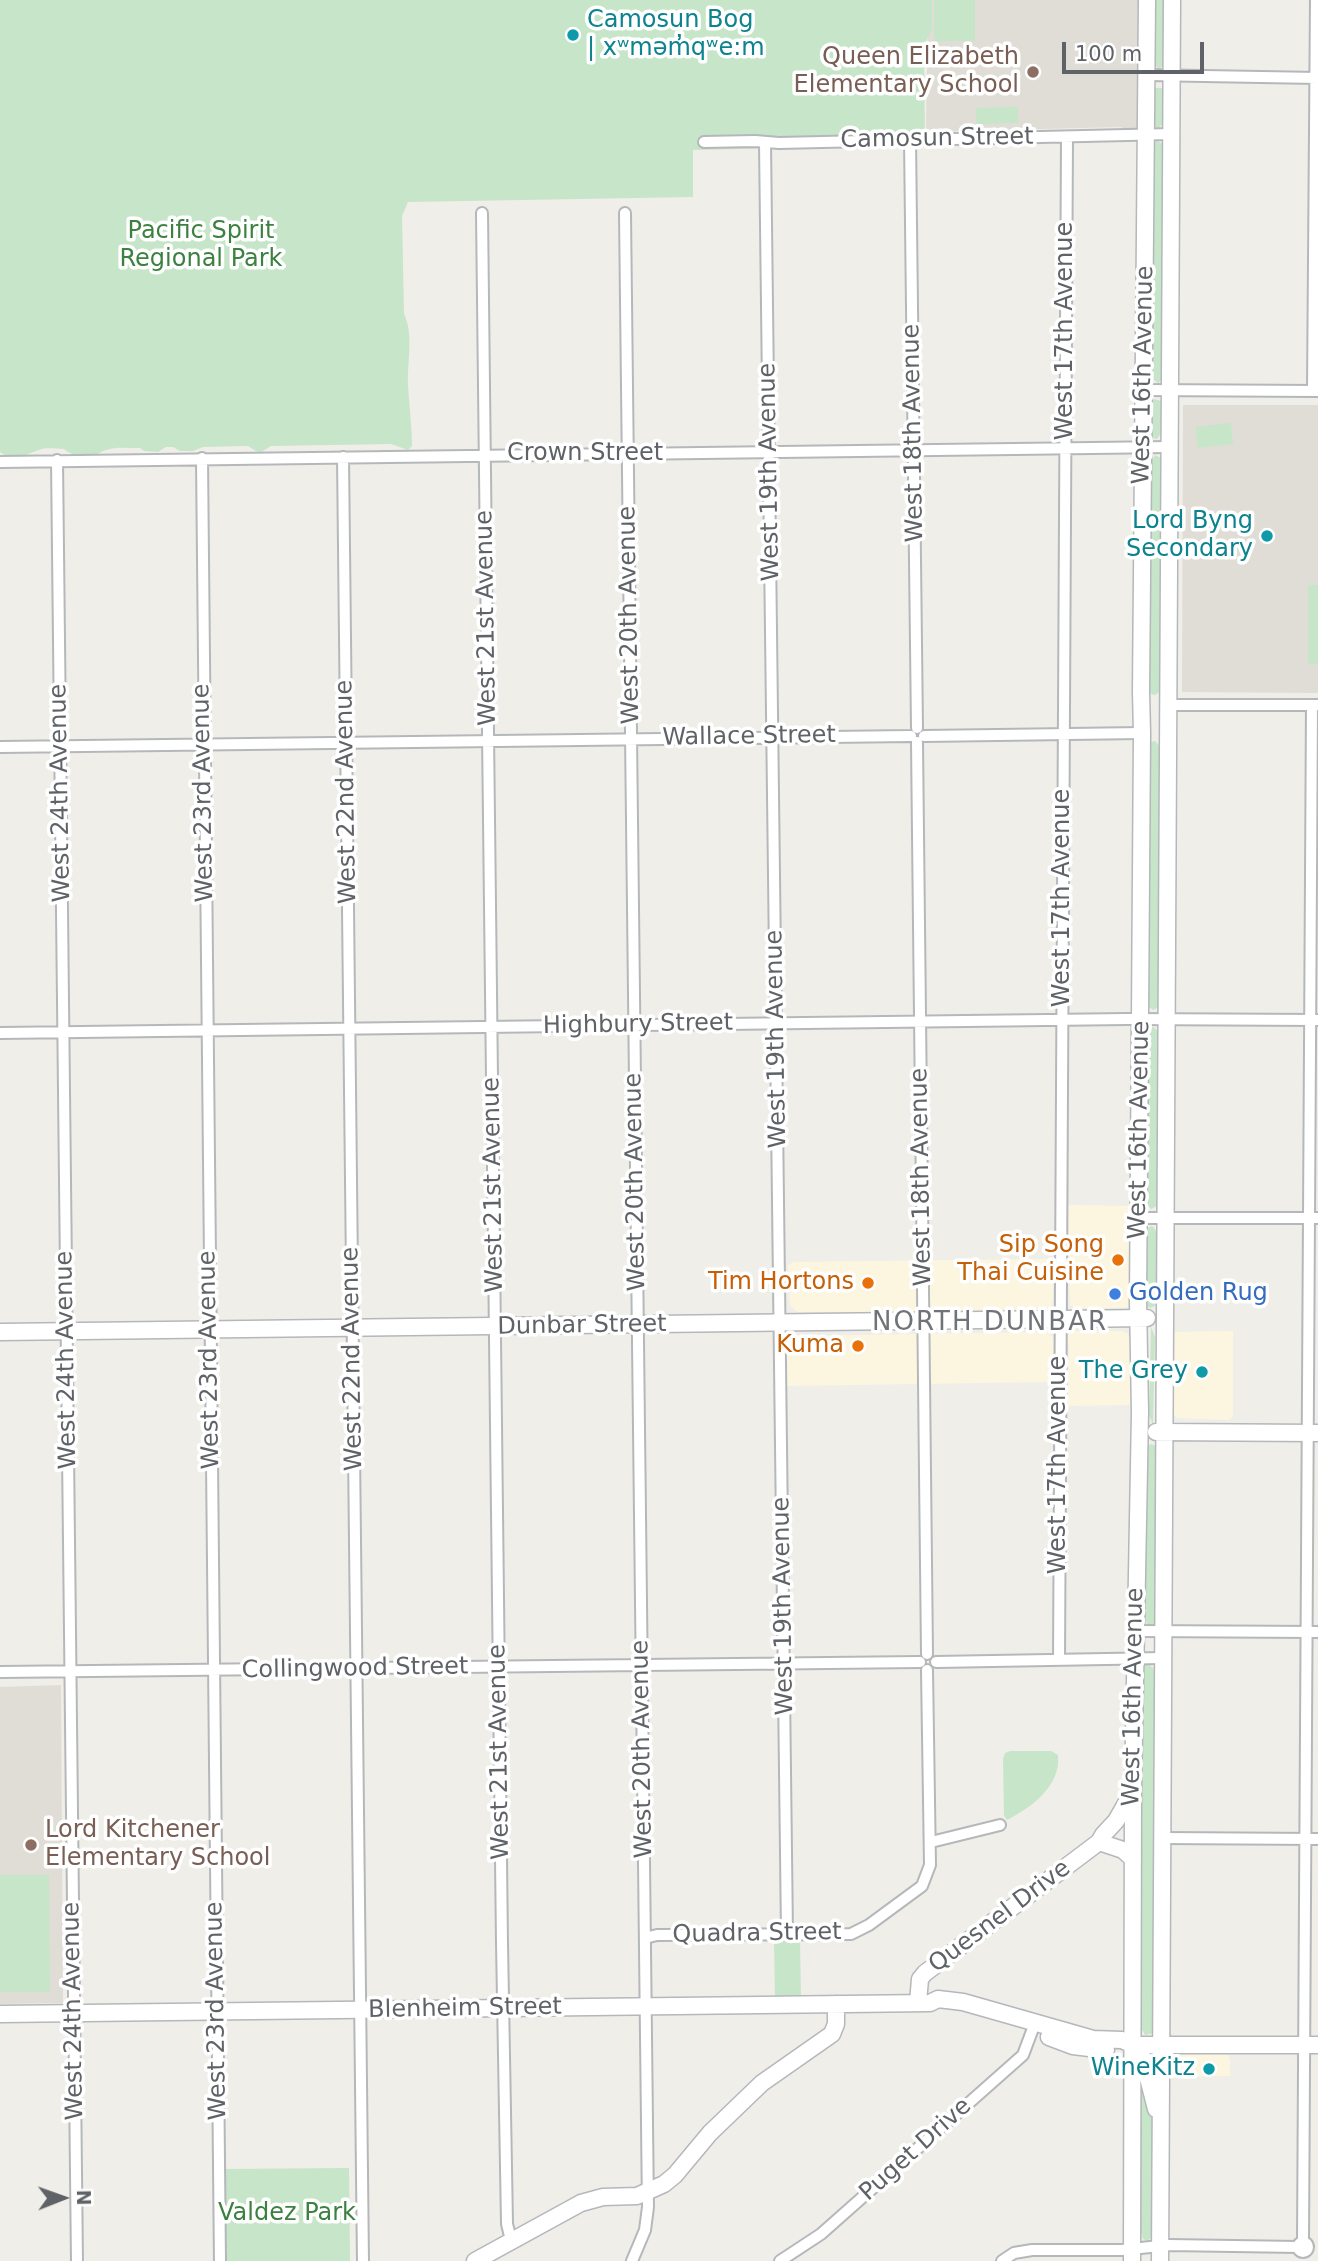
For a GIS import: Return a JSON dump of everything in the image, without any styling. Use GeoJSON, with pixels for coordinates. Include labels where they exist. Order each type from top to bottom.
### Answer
{"type":"FeatureCollection","features":[{"type":"Feature","properties":{"kind":"main road","name":"West 16th Avenue"},"geometry":{"type":"LineString","coordinates":[[1132,2255],[1133,1789],[1140,1432],[1141,692],[1147,0]]}},
{"type":"Feature","properties":{"kind":"main road","name":"West 16th Avenue"},"geometry":{"type":"LineString","coordinates":[[1160,2253],[1172,0]]}},
{"type":"Feature","properties":{"kind":"main road","name":"Dunbar Street"},"geometry":{"type":"LineString","coordinates":[[0,1332],[1164,1318]]}},
{"type":"Feature","properties":{"kind":"main road"},"geometry":{"type":"LineString","coordinates":[[1140,1432],[1313,1433]]}},
{"type":"Feature","properties":{"kind":"main road","name":"Quesnel Drive"},"geometry":{"type":"LineString","coordinates":[[924,2003],[920,1979],[1100,1842],[1116,1821],[1133,1789]]}},
{"type":"Feature","properties":{"kind":"main road"},"geometry":{"type":"LineString","coordinates":[[1100,1842],[1123,1850],[1133,1860]]}},
{"type":"Feature","properties":{"kind":"main road","name":"Blenheim Street"},"geometry":{"type":"LineString","coordinates":[[0,2014],[924,2003],[1033,2028],[1073,2046],[1091,2050],[1121,2050],[1133,2045],[1311,2045]]}},
{"type":"Feature","properties":{"kind":"main road"},"geometry":{"type":"LineString","coordinates":[[475,2261],[581,2203],[603,2197],[648,2193],[675,2175],[710,2133],[762,2083],[832,2034],[836,2024],[836,2004]]}},
{"type":"Feature","properties":{"kind":"main road"},"geometry":{"type":"LineString","coordinates":[[1133,2045],[1143,2059],[1161,2124]]}},
{"type":"Feature","properties":{"kind":"street"},"geometry":{"type":"LineString","coordinates":[[1144,390],[1316,391],[1316,0]]}},
{"type":"Feature","properties":{"kind":"street"},"geometry":{"type":"LineString","coordinates":[[1147,75],[1317,78]]}},
{"type":"Feature","properties":{"kind":"street","name":"Camosun Street"},"geometry":{"type":"LineString","coordinates":[[704,142],[1171,134]]}},
{"type":"Feature","properties":{"kind":"street","name":"West 17th Avenue"},"geometry":{"type":"LineString","coordinates":[[1059,1660],[1067,136]]}},
{"type":"Feature","properties":{"kind":"street","name":"West 18th Avenue"},"geometry":{"type":"LineString","coordinates":[[910,139],[931,1842],[929,1871]]}},
{"type":"Feature","properties":{"kind":"street","name":"West 19th Avenue"},"geometry":{"type":"LineString","coordinates":[[765,143],[788,1934]]}},
{"type":"Feature","properties":{"kind":"street","name":"West 20th Avenue"},"geometry":{"type":"LineString","coordinates":[[625,213],[648,2193],[645,2230],[632,2261]]}},
{"type":"Feature","properties":{"kind":"street","name":"West 21st Avenue"},"geometry":{"type":"LineString","coordinates":[[482,214],[499,1667],[507,2224],[511,2240]]}},
{"type":"Feature","properties":{"kind":"street","name":"Crown Street"},"geometry":{"type":"LineString","coordinates":[[0,461],[1170,447]]}},
{"type":"Feature","properties":{"kind":"street","name":"West 22nd Avenue"},"geometry":{"type":"LineString","coordinates":[[342,457],[363,2261]]}},
{"type":"Feature","properties":{"kind":"street","name":"West 23rd Avenue"},"geometry":{"type":"LineString","coordinates":[[202,458],[220,2261]]}},
{"type":"Feature","properties":{"kind":"street","name":"West 24th Avenue"},"geometry":{"type":"LineString","coordinates":[[57,460],[77,2261]]}},
{"type":"Feature","properties":{"kind":"street"},"geometry":{"type":"LineString","coordinates":[[1002,2261],[1024,2250],[1132,2255],[1306,2249],[1311,2045],[1306,1839],[1312,1632],[1315,705],[1168,705]]}},
{"type":"Feature","properties":{"kind":"street","name":"Wallace Street"},"geometry":{"type":"LineString","coordinates":[[0,747],[1142,733]]}},
{"type":"Feature","properties":{"kind":"street","name":"Highbury Street"},"geometry":{"type":"LineString","coordinates":[[0,1033],[1141,1019],[1314,1020]]}},
{"type":"Feature","properties":{"kind":"street"},"geometry":{"type":"LineString","coordinates":[[1139,1218],[1314,1218]]}},
{"type":"Feature","properties":{"kind":"street"},"geometry":{"type":"LineString","coordinates":[[1135,1631],[1312,1632]]}},
{"type":"Feature","properties":{"kind":"street","name":"Collingwood Street"},"geometry":{"type":"LineString","coordinates":[[0,1672],[1163,1658]]}},
{"type":"Feature","properties":{"kind":"street"},"geometry":{"type":"LineString","coordinates":[[931,1842],[1000,1825]]}},
{"type":"Feature","properties":{"kind":"street"},"geometry":{"type":"LineString","coordinates":[[1162,1839],[1318,1839]]}},
{"type":"Feature","properties":{"kind":"street","name":"Quadra Street"},"geometry":{"type":"LineString","coordinates":[[645,1938],[657,1935],[851,1934],[869,1925],[922,1886],[929,1871]]}},
{"type":"Feature","properties":{"kind":"street","name":"Puget Drive"},"geometry":{"type":"LineString","coordinates":[[787,2259],[821,2234],[1023,2055],[1033,2028]]}},
{"type":"Feature","properties":{"kind":"shaded area","name":"Queen Elizabeth Elementary School"},"geometry":{"type":"Polygon","coordinates":[[[928,0],[1140,0],[1138,127],[1132,130],[1121,127],[926,132],[928,0]]]}},
{"type":"Feature","properties":{"kind":"shaded area","name":"Lord Byng Secondary"},"geometry":{"type":"Polygon","coordinates":[[[1183,405],[1318,405],[1318,693],[1182,692],[1183,405]]]}},
{"type":"Feature","properties":{"kind":"shaded area"},"geometry":{"type":"Polygon","coordinates":[[[1068,1205],[1131,1206],[1131,1303],[1126,1308],[1075,1308],[1070,1305],[1068,1205]]]}},
{"type":"Feature","properties":{"kind":"shaded area"},"geometry":{"type":"Polygon","coordinates":[[[1053,1261],[1053,1302],[1051,1307],[1047,1308],[937,1312],[798,1312],[790,1306],[788,1265],[793,1262],[1053,1261]]]}},
{"type":"Feature","properties":{"kind":"shaded area"},"geometry":{"type":"Polygon","coordinates":[[[1072,1331],[1122,1331],[1128,1334],[1131,1343],[1130,1405],[1068,1406],[1069,1347],[1066,1338],[1072,1331]]]}},
{"type":"Feature","properties":{"kind":"shaded area","name":"The Grey"},"geometry":{"type":"Polygon","coordinates":[[[1233,1331],[1233,1415],[1230,1420],[1177,1418],[1172,1412],[1172,1332],[1233,1331]]]}},
{"type":"Feature","properties":{"kind":"shaded area"},"geometry":{"type":"Polygon","coordinates":[[[1047,1332],[1053,1338],[1053,1380],[1047,1382],[786,1386],[786,1343],[791,1336],[1047,1332]]]}},
{"type":"Feature","properties":{"kind":"shaded area","name":"Lord Kitchener Elementary School"},"geometry":{"type":"Polygon","coordinates":[[[61,1685],[63,2003],[0,2004],[0,1687],[61,1685]]]}},
{"type":"Feature","properties":{"kind":"shaded area"},"geometry":{"type":"Polygon","coordinates":[[[1184,2051],[1227,2053],[1230,2076],[1168,2077],[1169,2055],[1184,2051]]]}},
{"type":"Feature","properties":{"kind":"green space","name":"Pacific Spirit Regional Park"},"geometry":{"type":"Polygon","coordinates":[[[0,0],[932,0],[932,28],[924,46],[925,145],[693,150],[693,197],[408,202],[402,216],[404,314],[409,330],[408,385],[412,446],[408,450],[391,444],[271,446],[261,452],[248,446],[203,447],[193,451],[166,447],[158,452],[121,448],[104,451],[94,457],[48,448],[16,458],[0,452],[0,0]]]}},
{"type":"Feature","properties":{"kind":"green space"},"geometry":{"type":"Polygon","coordinates":[[[934,0],[975,0],[975,41],[934,41],[934,0]]]}},
{"type":"Feature","properties":{"kind":"green space"},"geometry":{"type":"Polygon","coordinates":[[[1154,0],[1165,0],[1164,65],[1159,69],[1153,64],[1154,0]]]}},
{"type":"Feature","properties":{"kind":"green space"},"geometry":{"type":"Polygon","coordinates":[[[1153,88],[1165,88],[1164,122],[1158,129],[1153,124],[1153,88]]]}},
{"type":"Feature","properties":{"kind":"green space"},"geometry":{"type":"Polygon","coordinates":[[[1018,107],[1018,123],[976,124],[976,108],[1018,107]]]}},
{"type":"Feature","properties":{"kind":"green space"},"geometry":{"type":"Polygon","coordinates":[[[1157,141],[1163,144],[1164,152],[1163,379],[1158,383],[1151,378],[1153,144],[1157,141]]]}},
{"type":"Feature","properties":{"kind":"green space"},"geometry":{"type":"Polygon","coordinates":[[[1154,399],[1161,401],[1163,416],[1162,431],[1157,439],[1149,434],[1149,405],[1154,399]]]}},
{"type":"Feature","properties":{"kind":"green space"},"geometry":{"type":"Polygon","coordinates":[[[1231,423],[1233,444],[1198,448],[1196,427],[1231,423]]]}},
{"type":"Feature","properties":{"kind":"green space"},"geometry":{"type":"Polygon","coordinates":[[[1155,455],[1161,458],[1165,473],[1164,680],[1155,695],[1151,694],[1146,685],[1147,469],[1155,455]]]}},
{"type":"Feature","properties":{"kind":"green space"},"geometry":{"type":"Polygon","coordinates":[[[1308,585],[1318,585],[1318,664],[1308,664],[1308,585]]]}},
{"type":"Feature","properties":{"kind":"green space"},"geometry":{"type":"Polygon","coordinates":[[[1155,741],[1163,750],[1162,994],[1157,1008],[1153,1010],[1145,998],[1146,751],[1151,742],[1155,741]]]}},
{"type":"Feature","properties":{"kind":"green space"},"geometry":{"type":"Polygon","coordinates":[[[1153,1027],[1162,1040],[1160,1199],[1157,1206],[1151,1209],[1145,1198],[1145,1044],[1149,1029],[1153,1027]]]}},
{"type":"Feature","properties":{"kind":"green space"},"geometry":{"type":"Polygon","coordinates":[[[1152,1226],[1160,1241],[1162,1264],[1158,1299],[1155,1306],[1150,1308],[1146,1306],[1144,1238],[1147,1228],[1152,1226]]]}},
{"type":"Feature","properties":{"kind":"green space"},"geometry":{"type":"Polygon","coordinates":[[[1151,1327],[1155,1337],[1153,1425],[1149,1415],[1151,1327]]]}},
{"type":"Feature","properties":{"kind":"green space"},"geometry":{"type":"Polygon","coordinates":[[[1151,1444],[1156,1446],[1159,1456],[1158,1608],[1155,1624],[1151,1626],[1147,1624],[1141,1598],[1147,1447],[1151,1444]]]}},
{"type":"Feature","properties":{"kind":"green space"},"geometry":{"type":"Polygon","coordinates":[[[1146,1662],[1153,1668],[1156,1677],[1154,2033],[1145,2035],[1140,2026],[1141,1664],[1146,1662]]]}},
{"type":"Feature","properties":{"kind":"green space"},"geometry":{"type":"Polygon","coordinates":[[[1051,1751],[1058,1755],[1058,1766],[1050,1786],[1043,1794],[1026,1809],[1007,1820],[1004,1816],[1003,1759],[1005,1753],[1051,1751]]]}},
{"type":"Feature","properties":{"kind":"green space"},"geometry":{"type":"Polygon","coordinates":[[[0,1875],[49,1875],[50,1992],[0,1992],[0,1875]]]}},
{"type":"Feature","properties":{"kind":"green space"},"geometry":{"type":"Polygon","coordinates":[[[774,1938],[800,1938],[801,2000],[775,2000],[774,1938]]]}},
{"type":"Feature","properties":{"kind":"green space"},"geometry":{"type":"Polygon","coordinates":[[[1141,2062],[1154,2125],[1156,2204],[1152,2237],[1147,2241],[1143,2239],[1136,2216],[1141,2062]]]}},
{"type":"Feature","properties":{"kind":"green space","name":"Valdez Park"},"geometry":{"type":"Polygon","coordinates":[[[349,2168],[350,2261],[225,2261],[224,2169],[349,2168]]]}},
{"type":"Feature","properties":{"kind":"place","name":"Camosun Bog | xʷməm̓qʷe:m"},"geometry":{"type":"Point","coordinates":[573,35]}},
{"type":"Feature","properties":{"kind":"place","name":"Queen Elizabeth Elementary School"},"geometry":{"type":"Point","coordinates":[1033,72]}},
{"type":"Feature","properties":{"kind":"place","name":"Lord Byng Secondary"},"geometry":{"type":"Point","coordinates":[1267,536]}},
{"type":"Feature","properties":{"kind":"place","name":"Sip Song Thai Cuisine"},"geometry":{"type":"Point","coordinates":[1118,1260]}},
{"type":"Feature","properties":{"kind":"place","name":"Tim Hortons"},"geometry":{"type":"Point","coordinates":[868,1283]}},
{"type":"Feature","properties":{"kind":"place","name":"Golden Rug"},"geometry":{"type":"Point","coordinates":[1115,1294]}},
{"type":"Feature","properties":{"kind":"place","name":"Kuma"},"geometry":{"type":"Point","coordinates":[858,1346]}},
{"type":"Feature","properties":{"kind":"place","name":"The Grey"},"geometry":{"type":"Point","coordinates":[1202,1372]}},
{"type":"Feature","properties":{"kind":"place","name":"Lord Kitchener Elementary School"},"geometry":{"type":"Point","coordinates":[31,1845]}},
{"type":"Feature","properties":{"kind":"place","name":"WineKitz"},"geometry":{"type":"Point","coordinates":[1209,2069]}},
{"type":"Feature","properties":{"kind":"district","name":"NORTH DUNBAR"},"geometry":{"type":"Point","coordinates":[990,1323]}}]}
